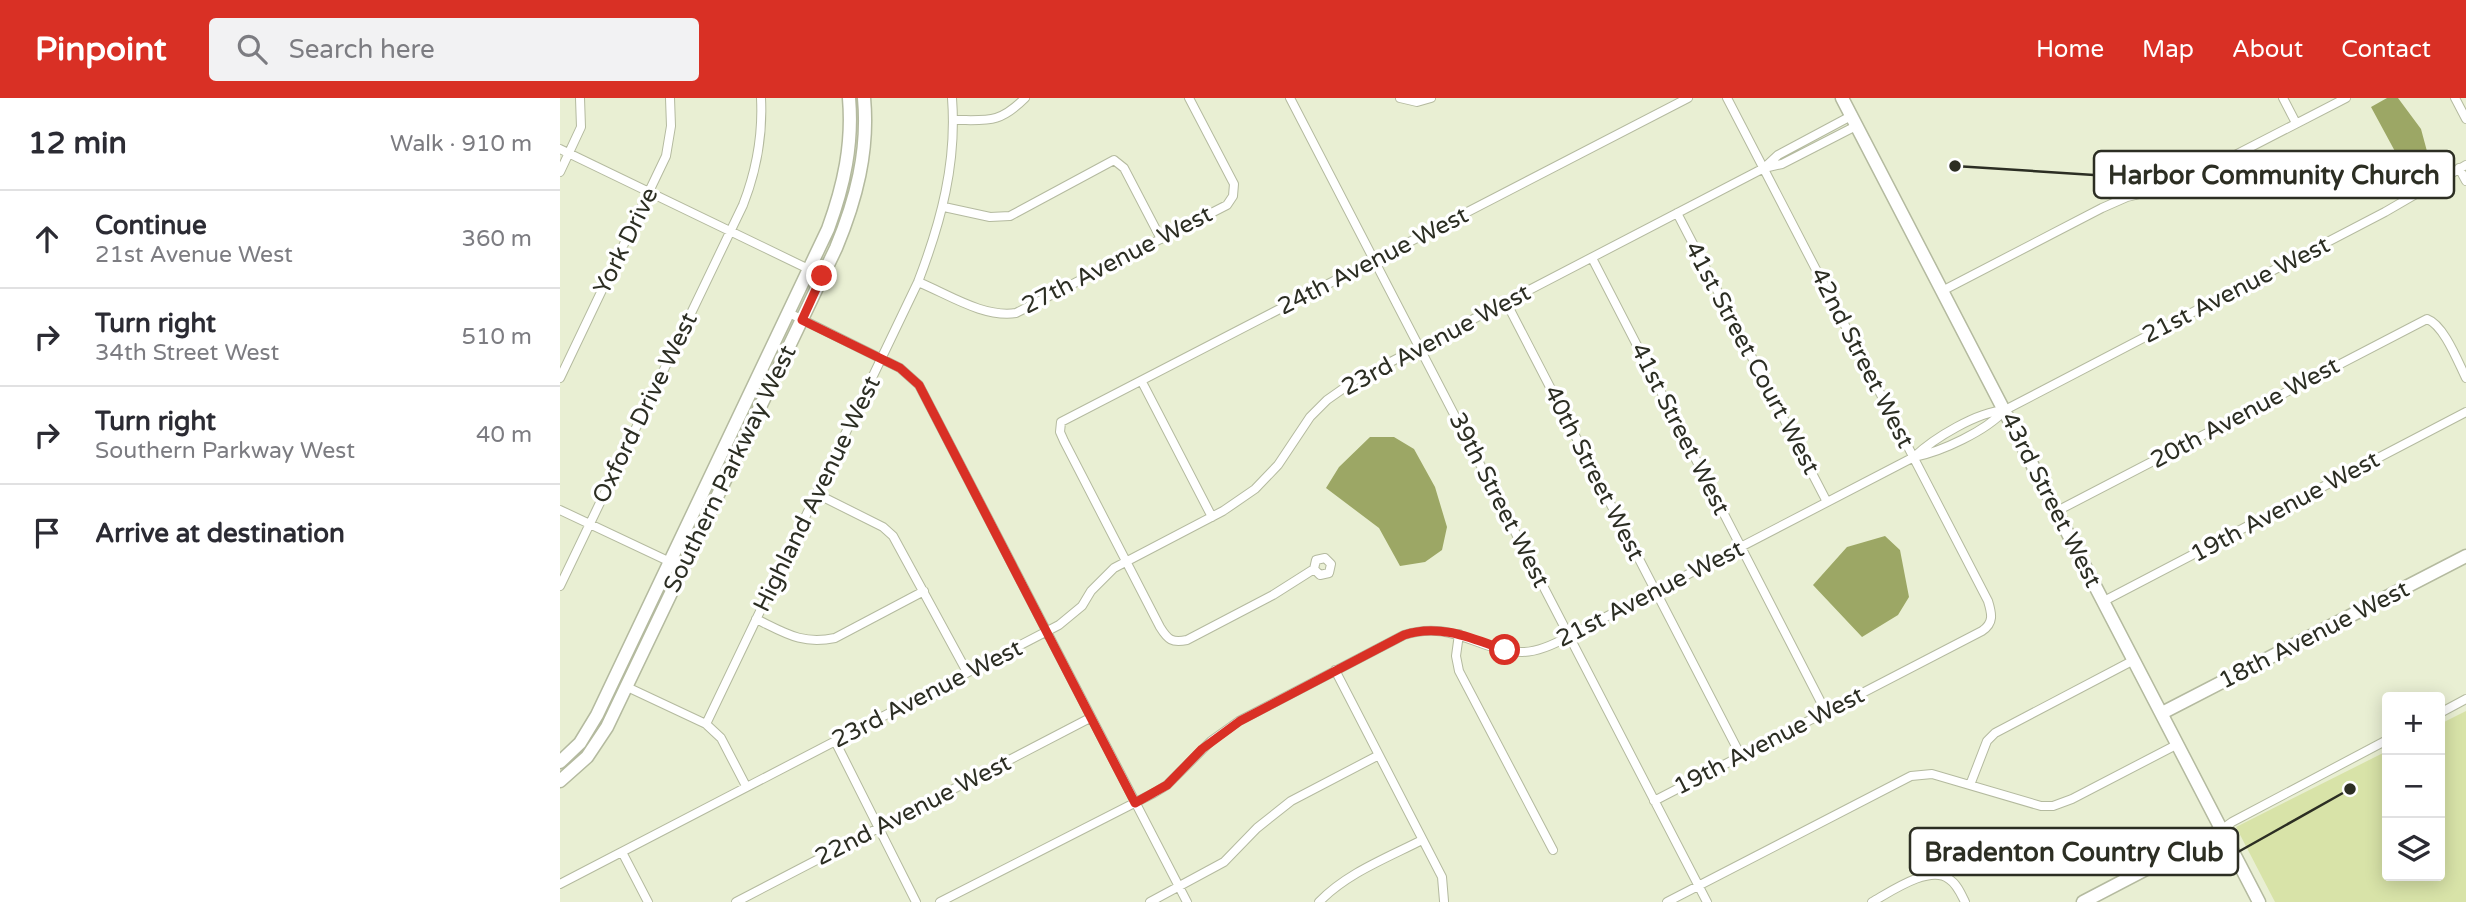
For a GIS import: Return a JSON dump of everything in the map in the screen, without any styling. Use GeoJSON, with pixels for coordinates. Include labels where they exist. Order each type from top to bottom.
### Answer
{"type":"FeatureCollection","features":[{"type":"Feature","properties":{"kind":"street"},"geometry":{"type":"LineString","coordinates":[[560,172],[581,127],[580,98]]}},
{"type":"Feature","properties":{"kind":"street","name":"York Drive"},"geometry":{"type":"LineString","coordinates":[[560,378],[666,156],[671,126],[670,98]]}},
{"type":"Feature","properties":{"kind":"street","name":"Oxford Drive West"},"geometry":{"type":"LineString","coordinates":[[560,586],[743,205],[758,160],[761,98]]}},
{"type":"Feature","properties":{"kind":"street","name":"Southern Parkway West"},"geometry":{"type":"LineString","coordinates":[[560,762],[586,734],[828,229],[842,186],[851,128],[849,98]]}},
{"type":"Feature","properties":{"kind":"street","name":"Southern Parkway West"},"geometry":{"type":"LineString","coordinates":[[560,780],[579,765],[607,727],[849,217],[863,162],[864,98]]}},
{"type":"Feature","properties":{"kind":"street","name":"Highland Avenue West"},"geometry":{"type":"LineString","coordinates":[[706,724],[918,282],[944,207],[954,120],[952,98]]}},
{"type":"Feature","properties":{"kind":"street"},"geometry":{"type":"LineString","coordinates":[[954,120],[994,119],[1012,111],[1025,98]]}},
{"type":"Feature","properties":{"kind":"street","name":"27th Avenue West"},"geometry":{"type":"LineString","coordinates":[[918,282],[987,312],[1016,313],[1227,205],[1233,196],[1234,184],[1189,98]]}},
{"type":"Feature","properties":{"kind":"street","name":"39th Street West"},"geometry":{"type":"LineString","coordinates":[[1290,98],[1707,902]]}},
{"type":"Feature","properties":{"kind":"street"},"geometry":{"type":"LineString","coordinates":[[1403,99],[1417,102],[1431,98]]}},
{"type":"Feature","properties":{"kind":"street","name":"24th Avenue West"},"geometry":{"type":"LineString","coordinates":[[1126,561],[1064,442],[1059,425],[1067,417],[1142,382],[1688,98]]}},
{"type":"Feature","properties":{"kind":"street","name":"42nd Street West"},"geometry":{"type":"LineString","coordinates":[[1727,98],[1988,601],[1992,619]]}},
{"type":"Feature","properties":{"kind":"street","name":"43rd Street West"},"geometry":{"type":"LineString","coordinates":[[1842,98],[2259,902]]}},
{"type":"Feature","properties":{"kind":"street"},"geometry":{"type":"LineString","coordinates":[[2283,98],[2296,124]]}},
{"type":"Feature","properties":{"kind":"street"},"geometry":{"type":"LineString","coordinates":[[1942,291],[2102,208],[2127,197],[2177,185],[2346,98]]}},
{"type":"Feature","properties":{"kind":"street"},"geometry":{"type":"LineString","coordinates":[[2455,98],[2466,119]]}},
{"type":"Feature","properties":{"kind":"street","name":"23rd Avenue West"},"geometry":{"type":"LineString","coordinates":[[560,884],[1046,632],[1074,614],[1102,578],[1126,561],[1244,498],[1278,465],[1310,417],[1327,400],[1354,381],[1764,168],[1782,164],[1853,121]]}},
{"type":"Feature","properties":{"kind":"street"},"geometry":{"type":"LineString","coordinates":[[560,149],[822,276]]}},
{"type":"Feature","properties":{"kind":"street"},"geometry":{"type":"LineString","coordinates":[[944,207],[990,217],[1010,216],[1114,160],[1124,168],[1161,239]]}},
{"type":"Feature","properties":{"kind":"street"},"geometry":{"type":"LineString","coordinates":[[2463,167],[2466,181]]}},
{"type":"Feature","properties":{"kind":"street","name":"21st Avenue West"},"geometry":{"type":"LineString","coordinates":[[940,902],[1167,785],[1202,749],[1240,721],[1410,633],[1443,630],[1505,650],[1539,650],[1914,457],[1933,453],[1995,421],[2005,410],[2385,212],[2463,167]]}},
{"type":"Feature","properties":{"kind":"street","name":"41st Street Court West"},"geometry":{"type":"LineString","coordinates":[[1677,213],[1828,502]]}},
{"type":"Feature","properties":{"kind":"street","name":"41st Street West"},"geometry":{"type":"LineString","coordinates":[[1592,258],[1826,712]]}},
{"type":"Feature","properties":{"kind":"street","name":"40th Street West"},"geometry":{"type":"LineString","coordinates":[[1506,302],[1741,756]]}},
{"type":"Feature","properties":{"kind":"street"},"geometry":{"type":"LineString","coordinates":[[789,313],[907,373],[919,385],[1186,902]]}},
{"type":"Feature","properties":{"kind":"street","name":"20th Avenue West"},"geometry":{"type":"LineString","coordinates":[[2057,511],[2427,319],[2434,322],[2442,332],[2466,378]]}},
{"type":"Feature","properties":{"kind":"street"},"geometry":{"type":"LineString","coordinates":[[1142,382],[1212,517]]}},
{"type":"Feature","properties":{"kind":"street","name":"19th Avenue West"},"geometry":{"type":"LineString","coordinates":[[2104,601],[2466,412]]}},
{"type":"Feature","properties":{"kind":"street"},"geometry":{"type":"LineString","coordinates":[[817,494],[883,527],[893,536],[967,672]]}},
{"type":"Feature","properties":{"kind":"street"},"geometry":{"type":"LineString","coordinates":[[560,510],[683,568]]}},
{"type":"Feature","properties":{"kind":"street","name":"18th Avenue West"},"geometry":{"type":"LineString","coordinates":[[2162,713],[2466,556]]}},
{"type":"Feature","properties":{"kind":"street"},"geometry":{"type":"LineString","coordinates":[[1126,561],[1160,627],[1175,643],[1187,640],[1273,595],[1314,569]]}},
{"type":"Feature","properties":{"kind":"street"},"geometry":{"type":"LineString","coordinates":[[756,619],[794,638],[826,640],[835,638],[925,592]]}},
{"type":"Feature","properties":{"kind":"street","name":"19th Avenue West"},"geometry":{"type":"LineString","coordinates":[[1654,801],[1982,631],[1989,626],[1992,619]]}},
{"type":"Feature","properties":{"kind":"street"},"geometry":{"type":"LineString","coordinates":[[1459,634],[1456,656],[1459,671],[1553,850]]}},
{"type":"Feature","properties":{"kind":"street"},"geometry":{"type":"LineString","coordinates":[[1970,785],[1987,741],[1995,733],[2134,660]]}},
{"type":"Feature","properties":{"kind":"street"},"geometry":{"type":"LineString","coordinates":[[1335,670],[1442,877],[1444,901]]}},
{"type":"Feature","properties":{"kind":"street"},"geometry":{"type":"LineString","coordinates":[[613,680],[706,724],[721,738],[746,786]]}},
{"type":"Feature","properties":{"kind":"street"},"geometry":{"type":"LineString","coordinates":[[2445,710],[2466,699]]}},
{"type":"Feature","properties":{"kind":"street","name":"22nd Avenue West"},"geometry":{"type":"LineString","coordinates":[[736,902],[1090,718]]}},
{"type":"Feature","properties":{"kind":"street"},"geometry":{"type":"LineString","coordinates":[[835,741],[916,902]]}},
{"type":"Feature","properties":{"kind":"street"},"geometry":{"type":"LineString","coordinates":[[2083,902],[2382,743]]}},
{"type":"Feature","properties":{"kind":"street"},"geometry":{"type":"LineString","coordinates":[[1667,902],[1912,776],[1932,774],[2030,804],[2053,806],[2178,744]]}},
{"type":"Feature","properties":{"kind":"street"},"geometry":{"type":"LineString","coordinates":[[1150,902],[1224,862],[1257,828],[1291,801],[1379,755]]}},
{"type":"Feature","properties":{"kind":"street"},"geometry":{"type":"LineString","coordinates":[[1319,902],[1335,886],[1348,878],[1422,840]]}},
{"type":"Feature","properties":{"kind":"street"},"geometry":{"type":"LineString","coordinates":[[622,852],[648,902]]}},
{"type":"Feature","properties":{"kind":"street"},"geometry":{"type":"LineString","coordinates":[[1872,902],[1933,873],[1953,881],[1965,902]]}},
{"type":"Feature","properties":{"kind":"shaded area"},"geometry":{"type":"Polygon","coordinates":[[[2387,98],[2398,98],[2421,129],[2428,155],[2404,168],[2371,107],[2387,98]]]}},
{"type":"Feature","properties":{"kind":"shaded area"},"geometry":{"type":"Polygon","coordinates":[[[1370,437],[1394,437],[1414,449],[1435,487],[1447,527],[1442,550],[1425,562],[1400,566],[1379,528],[1326,488],[1339,467],[1370,437]]]}},
{"type":"Feature","properties":{"kind":"shaded area"},"geometry":{"type":"Polygon","coordinates":[[[1885,536],[1900,550],[1909,597],[1898,615],[1862,637],[1813,585],[1847,547],[1885,536]]]}},
{"type":"Feature","properties":{"kind":"shaded area"},"geometry":{"type":"Polygon","coordinates":[[[2466,711],[2466,902],[2275,902],[2236,827],[2382,754],[2382,881],[2445,881],[2445,722],[2466,711]]]}},
{"type":"Feature","properties":{"kind":"place","name":"Harbor Community Church"},"geometry":{"type":"Point","coordinates":[1955,166]}},
{"type":"Feature","properties":{"kind":"place","name":"Bradenton Country Club"},"geometry":{"type":"Point","coordinates":[2350,789]}},
{"type":"Feature","properties":{"kind":"route"},"geometry":{"type":"LineString","coordinates":[[822,276],[802,320],[900,368],[919,385],[1135,803],[1167,785],[1211,741],[1240,721],[1404,635],[1424,630],[1443,630],[1505,650]]}}]}
